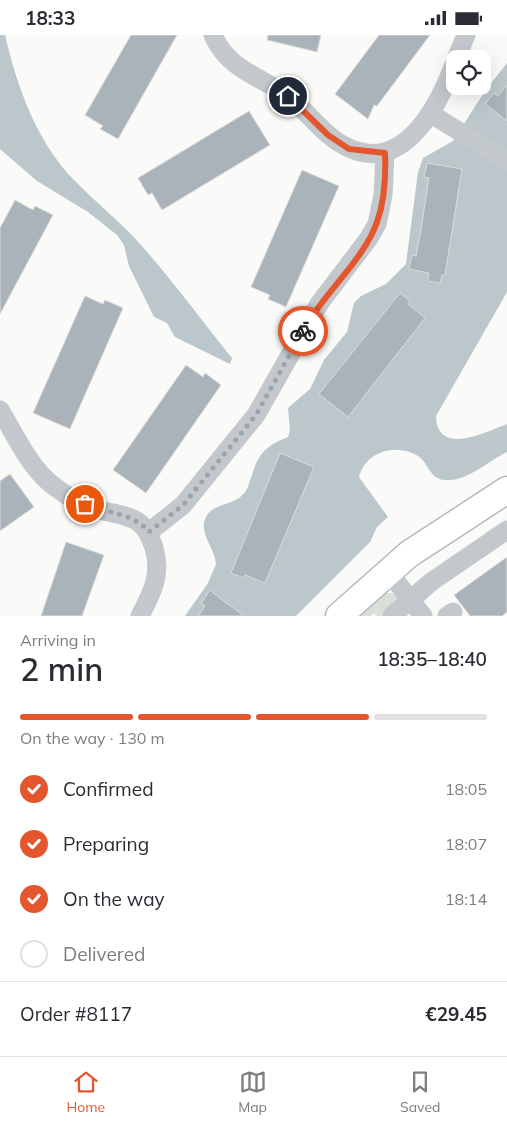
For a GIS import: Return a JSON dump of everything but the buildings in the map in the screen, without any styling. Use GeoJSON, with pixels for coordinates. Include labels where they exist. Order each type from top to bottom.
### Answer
{"type":"FeatureCollection","features":[{"type":"Feature","properties":{"kind":"street"},"geometry":{"type":"LineString","coordinates":[[213,35],[226,56],[240,70],[288,96],[338,142],[349,149],[361,152],[385,153],[406,141],[431,114],[446,82]]}},
{"type":"Feature","properties":{"kind":"street"},"geometry":{"type":"LineString","coordinates":[[460,50],[466,35]]}},
{"type":"Feature","properties":{"kind":"street"},"geometry":{"type":"LineString","coordinates":[[431,114],[449,127],[507,161]]}},
{"type":"Feature","properties":{"kind":"street"},"geometry":{"type":"LineString","coordinates":[[149,532],[183,505],[256,415],[319,304],[360,252],[376,224],[384,195],[385,153]]}},
{"type":"Feature","properties":{"kind":"street"},"geometry":{"type":"LineString","coordinates":[[0,410],[42,477],[67,495],[85,504],[99,510],[118,512],[142,523],[149,532],[158,563],[152,593],[140,616]]}},
{"type":"Feature","properties":{"kind":"street"},"geometry":{"type":"LineString","coordinates":[[339,616],[409,554],[507,490]]}},
{"type":"Feature","properties":{"kind":"street"},"geometry":{"type":"LineString","coordinates":[[392,616],[438,577],[507,530]]}},
{"type":"Feature","properties":{"kind":"street"},"geometry":{"type":"LineString","coordinates":[[388,571],[412,599],[423,616]]}},
{"type":"Feature","properties":{"kind":"shaded area"},"geometry":{"type":"Polygon","coordinates":[[[0,35],[5,35],[22,94],[39,132],[50,149],[75,181],[125,228],[153,259],[232,358],[230,364],[175,337],[167,323],[154,317],[129,266],[124,245],[117,235],[88,212],[37,181],[0,149],[0,35]]]}},
{"type":"Feature","properties":{"kind":"shaded area"},"geometry":{"type":"Polygon","coordinates":[[[507,63],[507,292],[436,416],[438,428],[445,436],[453,439],[476,436],[507,424],[507,452],[469,474],[453,480],[436,477],[422,459],[409,452],[392,450],[375,456],[368,461],[359,477],[388,517],[377,527],[370,542],[296,616],[185,616],[208,583],[216,564],[205,533],[204,523],[206,516],[216,508],[235,501],[240,497],[247,489],[256,463],[264,452],[288,437],[290,430],[288,408],[310,389],[324,360],[347,332],[354,303],[361,296],[386,284],[406,264],[418,172],[423,158],[453,141],[482,95],[491,95],[491,83],[507,63]]]}},
{"type":"Feature","properties":{"kind":"shaded area"},"geometry":{"type":"Polygon","coordinates":[[[382,593],[392,593],[398,598],[388,616],[377,616],[374,613],[371,616],[351,616],[382,593]]]}},
{"type":"Feature","properties":{"kind":"way so far"},"geometry":{"type":"LineString","coordinates":[[85,504],[99,510],[118,512],[130,517],[142,523],[149,532],[172,515],[214,469],[256,415],[303,331]]}},
{"type":"Feature","properties":{"kind":"route"},"geometry":{"type":"LineString","coordinates":[[288,96],[328,135],[349,149],[361,152],[385,153],[384,195],[376,224],[360,252],[319,304],[303,331]]}}]}
